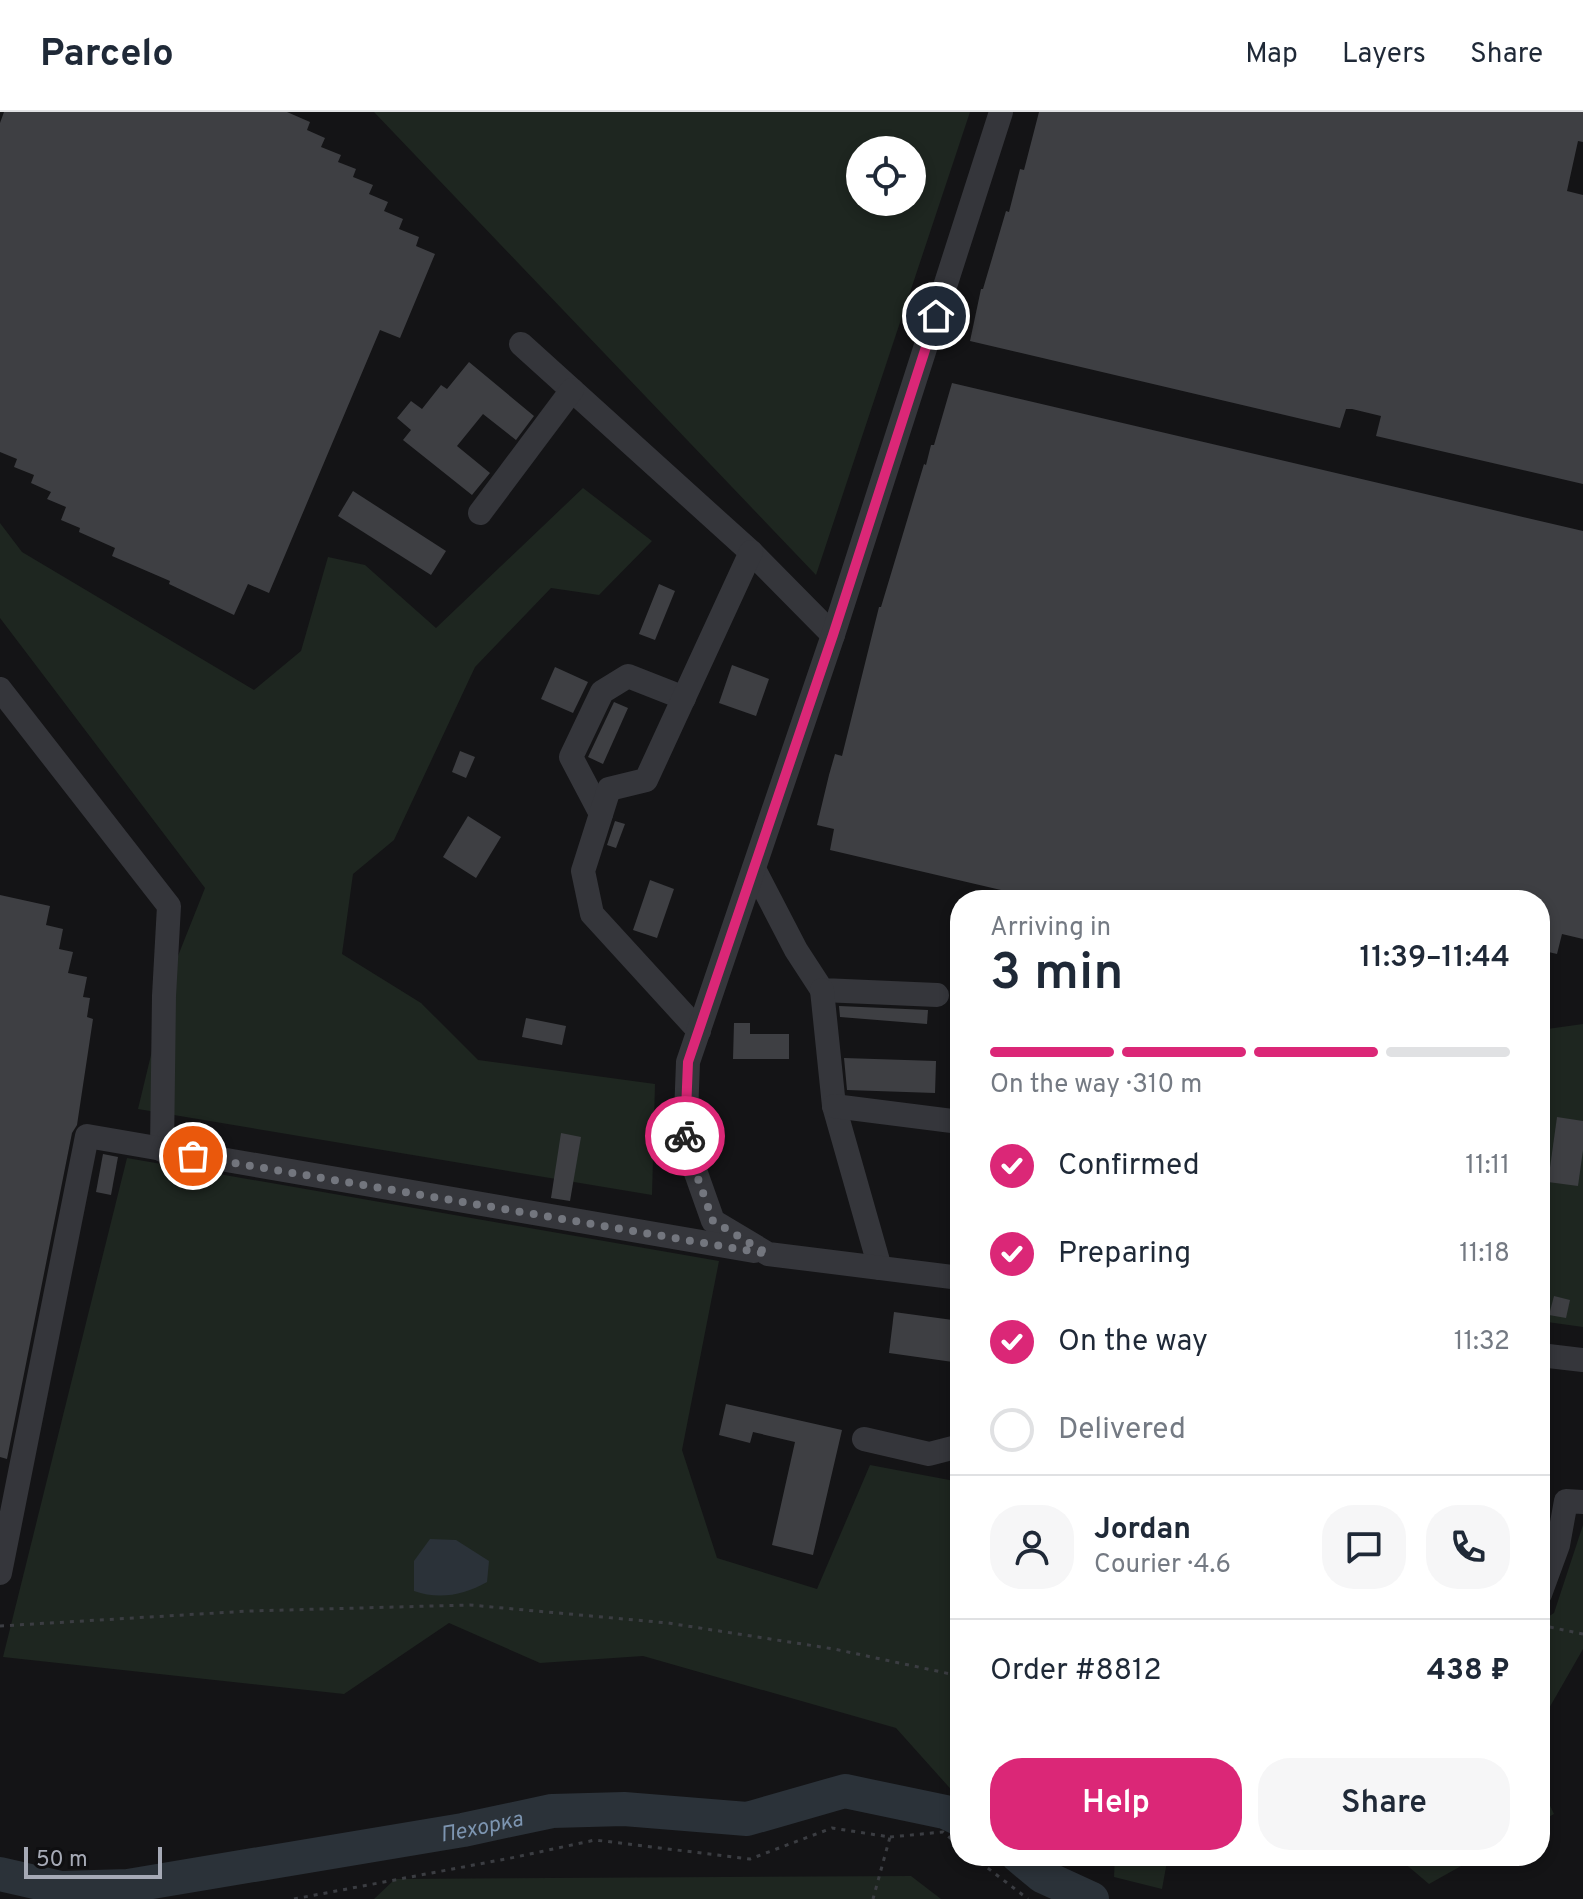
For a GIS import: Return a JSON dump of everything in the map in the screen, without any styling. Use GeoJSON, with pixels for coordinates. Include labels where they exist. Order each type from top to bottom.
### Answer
{"type":"FeatureCollection","features":[{"type":"Feature","properties":{"kind":"street"},"geometry":{"type":"LineString","coordinates":[[768,1254],[713,1221],[685,1142],[688,1062],[833,635],[1001,112]]}},
{"type":"Feature","properties":{"kind":"street"},"geometry":{"type":"LineString","coordinates":[[521,344],[751,552],[833,635]]}},
{"type":"Feature","properties":{"kind":"street"},"geometry":{"type":"LineString","coordinates":[[480,513],[572,390]]}},
{"type":"Feature","properties":{"kind":"street"},"geometry":{"type":"LineString","coordinates":[[699,1031],[592,914],[583,871],[609,789],[646,780],[751,552]]}},
{"type":"Feature","properties":{"kind":"street"},"geometry":{"type":"LineString","coordinates":[[601,814],[571,757],[602,692],[628,676],[684,698]]}},
{"type":"Feature","properties":{"kind":"street"},"geometry":{"type":"LineString","coordinates":[[0,689],[169,906],[164,996],[162,1150]]}},
{"type":"Feature","properties":{"kind":"street"},"geometry":{"type":"LineString","coordinates":[[754,869],[796,950],[822,990],[834,1106],[880,1268]]}},
{"type":"Feature","properties":{"kind":"street"},"geometry":{"type":"LineString","coordinates":[[822,990],[937,995]]}},
{"type":"Feature","properties":{"kind":"street"},"geometry":{"type":"LineString","coordinates":[[834,1106],[950,1121]]}},
{"type":"Feature","properties":{"kind":"street"},"geometry":{"type":"LineString","coordinates":[[0,1573],[87,1136],[768,1254],[950,1277]]}},
{"type":"Feature","properties":{"kind":"street"},"geometry":{"type":"LineString","coordinates":[[1550,1356],[1583,1360]]}},
{"type":"Feature","properties":{"kind":"street"},"geometry":{"type":"LineString","coordinates":[[864,1439],[929,1454],[950,1449]]}},
{"type":"Feature","properties":{"kind":"street"},"geometry":{"type":"LineString","coordinates":[[1550,1567],[1558,1545],[1566,1501],[1583,1502]]}},
{"type":"Feature","properties":{"kind":"path"},"geometry":{"type":"LineString","coordinates":[[0,1626],[249,1611],[470,1605],[684,1626],[834,1649],[950,1674]]}},
{"type":"Feature","properties":{"kind":"path"},"geometry":{"type":"LineString","coordinates":[[1550,1627],[1583,1634]]}},
{"type":"Feature","properties":{"kind":"path"},"geometry":{"type":"LineString","coordinates":[[294,1899],[595,1840],[750,1859],[832,1828],[890,1837],[943,1832],[950,1838]]}},
{"type":"Feature","properties":{"kind":"path"},"geometry":{"type":"LineString","coordinates":[[873,1899],[890,1837]]}},
{"type":"Feature","properties":{"kind":"path"},"geometry":{"type":"LineString","coordinates":[[985,1866],[1028,1899]]}},
{"type":"Feature","properties":{"kind":"shaded area"},"geometry":{"type":"Polygon","coordinates":[[[374,112],[970,112],[816,575],[374,112]]]}},
{"type":"Feature","properties":{"kind":"shaded area"},"geometry":{"type":"Polygon","coordinates":[[[583,488],[652,541],[599,595],[551,588],[475,667],[394,840],[353,874],[342,954],[421,1003],[478,1060],[655,1084],[652,1195],[138,1109],[170,976],[205,888],[0,618],[0,523],[22,552],[254,690],[301,651],[328,557],[365,565],[436,628],[583,488]]]}},
{"type":"Feature","properties":{"kind":"shaded area"},"geometry":{"type":"Polygon","coordinates":[[[1583,1024],[1583,1327],[1550,1322],[1550,1029],[1583,1024]]]}},
{"type":"Feature","properties":{"kind":"shaded area"},"geometry":{"type":"Polygon","coordinates":[[[127,1158],[719,1261],[682,1450],[717,1558],[817,1589],[870,1465],[950,1480],[950,1788],[896,1728],[643,1656],[540,1663],[449,1623],[344,1694],[3,1657],[127,1158]]]}},
{"type":"Feature","properties":{"kind":"shaded area"},"geometry":{"type":"Polygon","coordinates":[[[1583,1525],[1583,1649],[1550,1707],[1550,1616],[1554,1613],[1583,1525]]]}},
{"type":"Feature","properties":{"kind":"shaded area"},"geometry":{"type":"Polygon","coordinates":[[[430,1539],[456,1540],[489,1561],[487,1582],[451,1595],[414,1591],[414,1561],[430,1539]]]}},
{"type":"Feature","properties":{"kind":"shaded area"},"geometry":{"type":"Polygon","coordinates":[[[1115,1866],[1166,1866],[1162,1889],[1114,1877],[1115,1866]]]}},
{"type":"Feature","properties":{"kind":"shaded area"},"geometry":{"type":"Polygon","coordinates":[[[1408,1866],[1461,1866],[1429,1884],[1408,1866]]]}},
{"type":"Feature","properties":{"kind":"shaded area"},"geometry":{"type":"Polygon","coordinates":[[[911,1876],[941,1899],[374,1899],[395,1879],[911,1876]]]}},
{"type":"Feature","properties":{"kind":"building"},"geometry":{"type":"Polygon","coordinates":[[[4,112],[287,112],[310,122],[307,130],[325,138],[321,147],[341,155],[338,162],[356,169],[353,177],[373,185],[369,194],[388,202],[384,211],[403,219],[399,229],[419,237],[416,246],[435,254],[400,338],[380,330],[269,593],[248,584],[234,615],[169,584],[170,581],[112,556],[115,548],[61,520],[66,507],[47,499],[51,492],[31,483],[34,475],[14,467],[17,459],[0,452],[0,123],[4,112]]]}},
{"type":"Feature","properties":{"kind":"building"},"geometry":{"type":"Polygon","coordinates":[[[1039,112],[1583,112],[1583,142],[1578,141],[1567,191],[1583,195],[1583,484],[1376,436],[1381,416],[1352,409],[1346,409],[1340,428],[970,341],[981,289],[1006,211],[1009,212],[1020,169],[1024,170],[1039,112]]]}},
{"type":"Feature","properties":{"kind":"building"},"geometry":{"type":"Polygon","coordinates":[[[469,362],[534,416],[516,440],[483,414],[457,446],[490,473],[472,495],[403,440],[411,430],[397,418],[411,401],[422,409],[441,385],[447,389],[469,362]]]}},
{"type":"Feature","properties":{"kind":"building"},"geometry":{"type":"Polygon","coordinates":[[[952,383],[1583,531],[1583,939],[1562,934],[1557,954],[1550,952],[1550,890],[1001,890],[830,850],[834,829],[817,825],[829,775],[835,754],[842,756],[879,607],[924,464],[931,445],[934,445],[952,383]]]}},
{"type":"Feature","properties":{"kind":"building"},"geometry":{"type":"Polygon","coordinates":[[[353,491],[446,551],[431,575],[338,516],[353,491]]]}},
{"type":"Feature","properties":{"kind":"building"},"geometry":{"type":"Polygon","coordinates":[[[659,584],[675,591],[655,640],[639,634],[659,584]]]}},
{"type":"Feature","properties":{"kind":"building"},"geometry":{"type":"Polygon","coordinates":[[[732,665],[769,679],[756,716],[719,703],[732,665]]]}},
{"type":"Feature","properties":{"kind":"building"},"geometry":{"type":"Polygon","coordinates":[[[555,667],[588,682],[573,713],[541,699],[555,667]]]}},
{"type":"Feature","properties":{"kind":"building"},"geometry":{"type":"Polygon","coordinates":[[[614,702],[628,708],[603,764],[588,757],[614,702]]]}},
{"type":"Feature","properties":{"kind":"building"},"geometry":{"type":"Polygon","coordinates":[[[460,751],[475,757],[466,778],[452,772],[460,751]]]}},
{"type":"Feature","properties":{"kind":"building"},"geometry":{"type":"Polygon","coordinates":[[[468,816],[501,837],[476,878],[443,857],[468,816]]]}},
{"type":"Feature","properties":{"kind":"building"},"geometry":{"type":"Polygon","coordinates":[[[615,821],[625,824],[616,848],[607,845],[615,821]]]}},
{"type":"Feature","properties":{"kind":"building"},"geometry":{"type":"Polygon","coordinates":[[[650,880],[674,889],[657,938],[633,930],[650,880]]]}},
{"type":"Feature","properties":{"kind":"building"},"geometry":{"type":"Polygon","coordinates":[[[0,895],[50,906],[46,925],[63,929],[59,949],[73,952],[68,973],[87,977],[83,997],[90,998],[87,1017],[93,1019],[77,1125],[72,1133],[7,1459],[0,1457],[0,895]]]}},
{"type":"Feature","properties":{"kind":"building"},"geometry":{"type":"Polygon","coordinates":[[[839,1006],[928,1010],[927,1024],[840,1017],[839,1006]]]}},
{"type":"Feature","properties":{"kind":"building"},"geometry":{"type":"Polygon","coordinates":[[[526,1018],[566,1026],[562,1045],[522,1037],[526,1018]]]}},
{"type":"Feature","properties":{"kind":"building"},"geometry":{"type":"Polygon","coordinates":[[[734,1023],[750,1023],[750,1034],[789,1034],[789,1059],[733,1059],[734,1023]]]}},
{"type":"Feature","properties":{"kind":"building"},"geometry":{"type":"Polygon","coordinates":[[[844,1058],[936,1061],[935,1093],[847,1090],[844,1058]]]}},
{"type":"Feature","properties":{"kind":"building"},"geometry":{"type":"Polygon","coordinates":[[[1557,1117],[1583,1121],[1578,1186],[1550,1182],[1557,1117]]]}},
{"type":"Feature","properties":{"kind":"building"},"geometry":{"type":"Polygon","coordinates":[[[561,1133],[581,1137],[570,1201],[551,1198],[561,1133]]]}},
{"type":"Feature","properties":{"kind":"building"},"geometry":{"type":"Polygon","coordinates":[[[103,1154],[118,1157],[111,1195],[96,1192],[103,1154]]]}},
{"type":"Feature","properties":{"kind":"building"},"geometry":{"type":"Polygon","coordinates":[[[1554,1296],[1570,1300],[1566,1318],[1550,1315],[1554,1296]]]}},
{"type":"Feature","properties":{"kind":"building"},"geometry":{"type":"Polygon","coordinates":[[[894,1312],[950,1320],[950,1362],[889,1353],[894,1312]]]}},
{"type":"Feature","properties":{"kind":"building"},"geometry":{"type":"Polygon","coordinates":[[[726,1404],[842,1430],[813,1555],[772,1545],[795,1442],[753,1432],[750,1443],[719,1435],[726,1404]]]}},
{"type":"Feature","properties":{"kind":"waterway","name":"Пехорка"},"geometry":{"type":"LineString","coordinates":[[0,1874],[61,1888],[128,1886],[463,1830],[552,1811],[624,1809],[747,1819],[845,1791],[950,1814]]}},
{"type":"Feature","properties":{"kind":"waterway","name":"Пехорка"},"geometry":{"type":"LineString","coordinates":[[1030,1866],[1042,1876],[1092,1899]]}},
{"type":"Feature","properties":{"kind":"way so far"},"geometry":{"type":"LineString","coordinates":[[193,1156],[768,1254],[713,1221],[685,1136]]}},
{"type":"Feature","properties":{"kind":"route"},"geometry":{"type":"LineString","coordinates":[[685,1136],[688,1062],[833,635],[936,316]]}}]}
